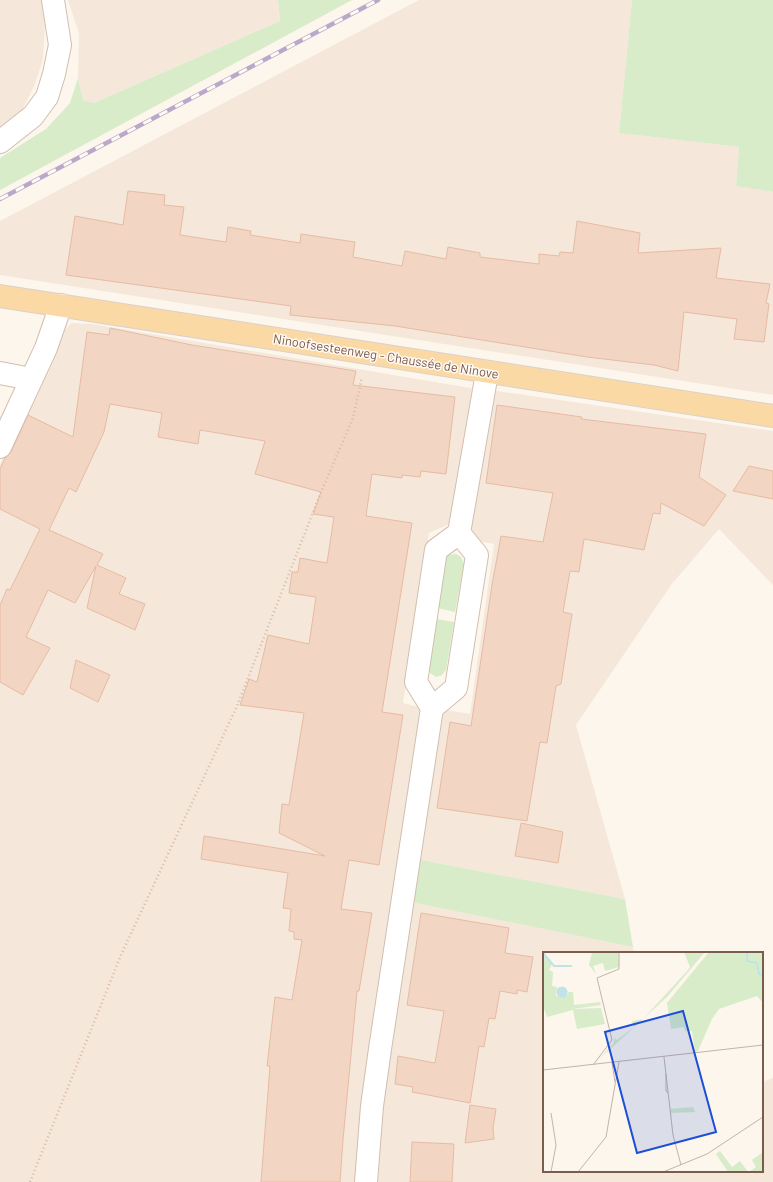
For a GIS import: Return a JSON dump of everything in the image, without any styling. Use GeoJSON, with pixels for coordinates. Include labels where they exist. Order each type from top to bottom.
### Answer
{"type":"FeatureCollection","features":[{"type":"Feature","properties":{"kind":"main road","name":"Ninoofsesteenweg - Chaussée de Ninove"},"geometry":{"type":"LineString","coordinates":[[0,296],[773,416]]}},
{"type":"Feature","properties":{"kind":"street"},"geometry":{"type":"LineString","coordinates":[[0,142],[33,116],[47,97],[54,74],[60,45],[53,0]]}},
{"type":"Feature","properties":{"kind":"street"},"geometry":{"type":"LineString","coordinates":[[0,447],[46,348],[61,305]]}},
{"type":"Feature","properties":{"kind":"street"},"geometry":{"type":"LineString","coordinates":[[366,1182],[375,1085],[432,708],[416,682],[418,666],[436,550],[459,533],[487,372]]}},
{"type":"Feature","properties":{"kind":"street"},"geometry":{"type":"LineString","coordinates":[[0,373],[31,379]]}},
{"type":"Feature","properties":{"kind":"street"},"geometry":{"type":"LineString","coordinates":[[432,708],[456,688],[477,555],[459,533]]}},
{"type":"Feature","properties":{"kind":"path"},"geometry":{"type":"LineString","coordinates":[[30,1182],[121,954],[237,706],[321,492],[353,418],[368,353]]}},
{"type":"Feature","properties":{"kind":"shaded area"},"geometry":{"type":"Polygon","coordinates":[[[0,0],[41,0],[45,24],[43,59],[35,84],[19,117],[0,130],[0,0]]]}},
{"type":"Feature","properties":{"kind":"shaded area"},"geometry":{"type":"Polygon","coordinates":[[[68,0],[278,0],[280,21],[94,103],[83,100],[78,78],[79,34],[68,0]]]}},
{"type":"Feature","properties":{"kind":"shaded area"},"geometry":{"type":"Polygon","coordinates":[[[419,0],[632,0],[619,133],[739,147],[736,186],[773,192],[773,395],[0,275],[0,221],[419,0]]]}},
{"type":"Feature","properties":{"kind":"shaded area"},"geometry":{"type":"Polygon","coordinates":[[[71,323],[93,324],[476,389],[452,523],[429,533],[403,703],[422,708],[362,1182],[0,1182],[0,464],[26,411],[54,343],[71,323]]]}},
{"type":"Feature","properties":{"kind":"shaded area"},"geometry":{"type":"Polygon","coordinates":[[[490,390],[773,431],[773,585],[719,529],[671,585],[576,725],[625,899],[416,859],[440,709],[470,714],[494,544],[478,541],[469,525],[490,390]]]}},
{"type":"Feature","properties":{"kind":"shaded area"},"geometry":{"type":"Polygon","coordinates":[[[410,902],[633,947],[634,952],[543,952],[543,1172],[763,1172],[763,1082],[773,1078],[773,1182],[373,1182],[410,902]]]}},
{"type":"Feature","properties":{"kind":"green space"},"geometry":{"type":"Polygon","coordinates":[[[278,0],[352,0],[0,190],[0,158],[46,129],[70,103],[78,78],[83,100],[94,103],[280,21],[278,0]]]}},
{"type":"Feature","properties":{"kind":"green space"},"geometry":{"type":"Polygon","coordinates":[[[632,0],[773,0],[773,192],[736,186],[739,147],[619,133],[632,0]]]}},
{"type":"Feature","properties":{"kind":"green space"},"geometry":{"type":"Polygon","coordinates":[[[456,554],[461,557],[464,564],[455,612],[437,608],[445,560],[449,555],[456,554]]]}},
{"type":"Feature","properties":{"kind":"green space"},"geometry":{"type":"Polygon","coordinates":[[[436,619],[454,622],[446,670],[442,675],[436,677],[430,673],[428,667],[436,619]]]}},
{"type":"Feature","properties":{"kind":"green space"},"geometry":{"type":"Polygon","coordinates":[[[416,859],[625,899],[633,947],[410,902],[416,859]]]}},
{"type":"Feature","properties":{"kind":"building"},"geometry":{"type":"Polygon","coordinates":[[[128,191],[165,195],[164,205],[184,207],[180,235],[226,242],[228,227],[251,231],[250,235],[300,243],[301,234],[355,242],[353,257],[402,266],[405,251],[446,259],[448,247],[480,253],[480,257],[539,264],[539,254],[559,256],[560,252],[573,253],[577,221],[640,233],[638,253],[721,248],[716,278],[770,284],[766,303],[769,304],[764,342],[734,339],[737,319],[684,312],[678,371],[654,365],[587,357],[395,326],[290,315],[291,306],[66,275],[75,216],[123,225],[128,191]]]}},
{"type":"Feature","properties":{"kind":"building"},"geometry":{"type":"Polygon","coordinates":[[[110,328],[192,345],[356,371],[353,385],[455,397],[446,474],[421,471],[420,477],[402,475],[402,478],[372,474],[366,516],[412,523],[382,712],[403,715],[379,865],[349,860],[341,909],[372,913],[359,991],[357,991],[340,1182],[261,1182],[270,1066],[267,1066],[275,997],[292,1000],[302,940],[294,939],[294,932],[289,931],[291,909],[283,908],[288,873],[201,859],[204,836],[325,856],[279,833],[282,804],[289,805],[304,713],[240,705],[249,679],[257,682],[268,635],[309,644],[316,597],[289,593],[292,572],[298,572],[300,558],[327,563],[334,517],[313,514],[321,492],[255,474],[265,441],[200,430],[198,444],[158,437],[162,413],[110,404],[104,432],[76,492],[69,488],[49,530],[103,554],[97,565],[126,578],[119,594],[145,604],[135,630],[87,608],[96,566],[75,603],[48,590],[26,637],[50,648],[23,695],[0,682],[0,605],[7,589],[10,590],[40,529],[0,509],[0,469],[5,458],[11,452],[28,415],[73,437],[87,332],[109,335],[110,328]]]}},
{"type":"Feature","properties":{"kind":"building"},"geometry":{"type":"Polygon","coordinates":[[[497,405],[582,417],[581,419],[706,434],[699,477],[726,495],[704,526],[661,503],[660,514],[653,513],[644,550],[584,539],[579,572],[570,571],[563,612],[572,614],[561,684],[556,686],[547,743],[540,742],[527,821],[437,808],[450,722],[471,726],[492,585],[501,536],[543,542],[553,493],[486,483],[497,405]]]}},
{"type":"Feature","properties":{"kind":"building"},"geometry":{"type":"Polygon","coordinates":[[[749,466],[773,471],[773,499],[733,491],[749,466]]]}},
{"type":"Feature","properties":{"kind":"building"},"geometry":{"type":"Polygon","coordinates":[[[76,660],[110,675],[98,702],[70,688],[76,660]]]}},
{"type":"Feature","properties":{"kind":"building"},"geometry":{"type":"Polygon","coordinates":[[[521,823],[563,832],[558,863],[515,856],[521,823]]]}},
{"type":"Feature","properties":{"kind":"building"},"geometry":{"type":"Polygon","coordinates":[[[421,913],[509,928],[505,953],[533,957],[527,992],[517,990],[517,994],[500,991],[495,1019],[489,1018],[484,1047],[479,1046],[470,1103],[412,1092],[413,1087],[395,1084],[398,1056],[435,1063],[444,1011],[407,1005],[421,913]]]}},
{"type":"Feature","properties":{"kind":"building"},"geometry":{"type":"Polygon","coordinates":[[[470,1105],[496,1109],[493,1128],[494,1139],[465,1143],[470,1105]]]}},
{"type":"Feature","properties":{"kind":"building"},"geometry":{"type":"Polygon","coordinates":[[[412,1142],[454,1144],[452,1182],[410,1182],[412,1142]]]}},
{"type":"Feature","properties":{"kind":"railway"},"geometry":{"type":"LineString","coordinates":[[0,199],[378,0]]}}]}
